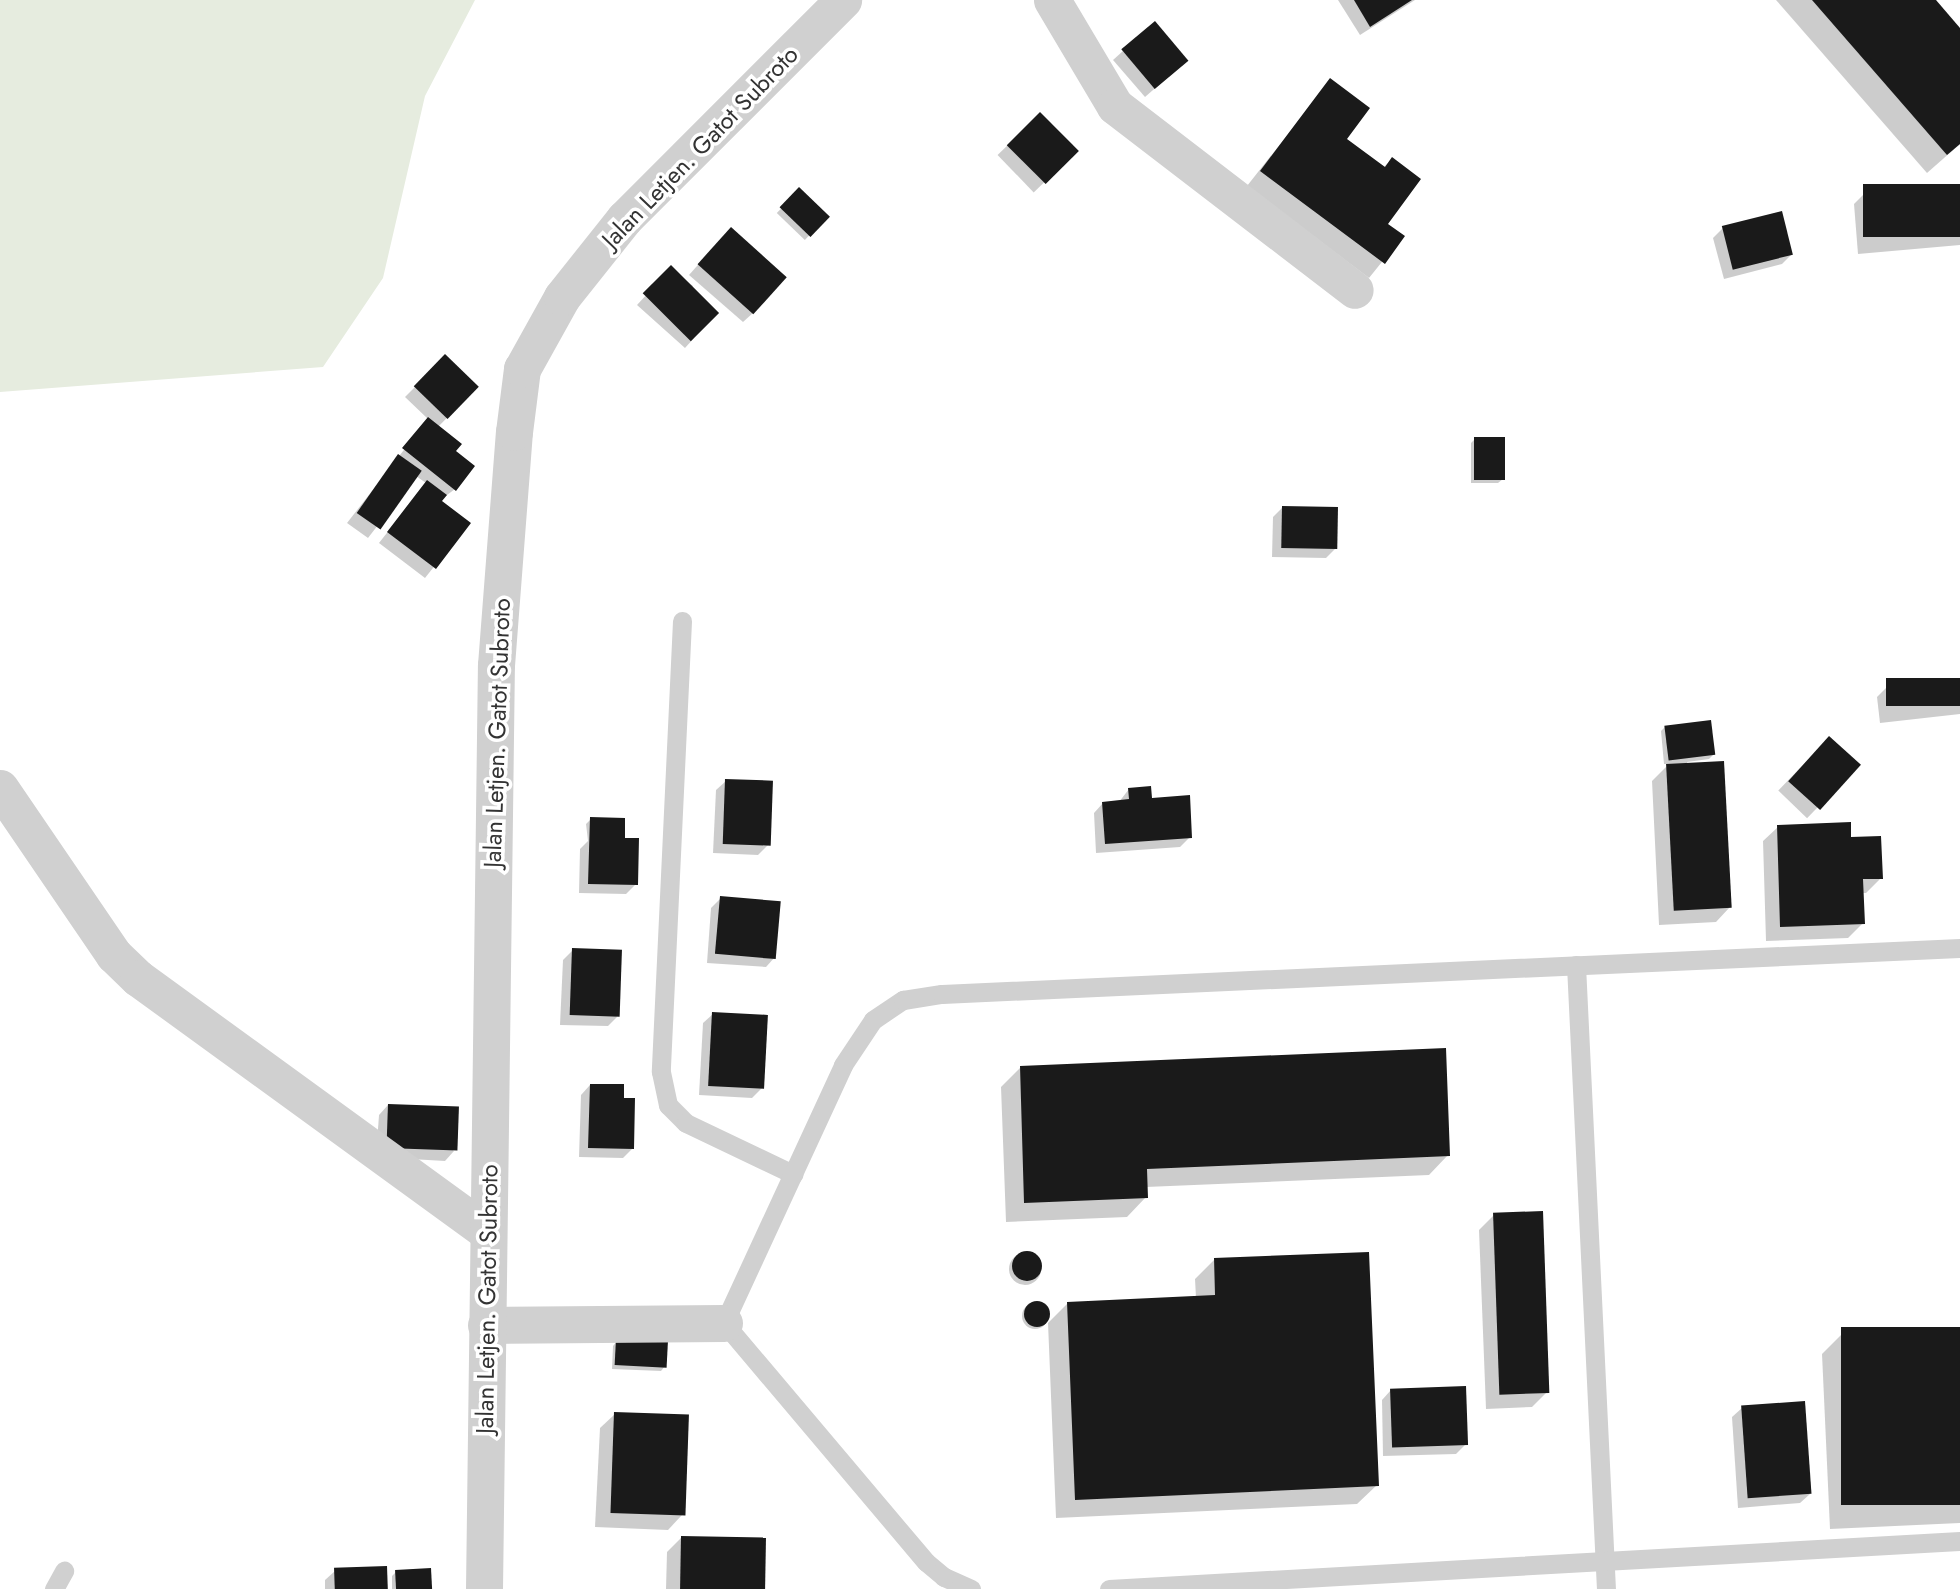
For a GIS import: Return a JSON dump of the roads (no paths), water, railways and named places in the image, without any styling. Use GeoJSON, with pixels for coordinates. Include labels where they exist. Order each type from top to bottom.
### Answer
{"type":"FeatureCollection","features":[{"type":"Feature","properties":{"kind":"street","name":"Jalan Letjen. Gatot Subroto"},"geometry":{"type":"LineString","coordinates":[[484,1589],[496,665],[513,432],[522,369],[562,297],[624,219],[843,0]]}},
{"type":"Feature","properties":{"kind":"street"},"geometry":{"type":"LineString","coordinates":[[1052,0],[1115,106],[1355,289]]}},
{"type":"Feature","properties":{"kind":"street"},"geometry":{"type":"LineString","coordinates":[[0,788],[114,955],[138,978],[488,1232]]}},
{"type":"Feature","properties":{"kind":"street"},"geometry":{"type":"LineString","coordinates":[[486,1325],[724,1324]]}},
{"type":"Feature","properties":{"kind":"lane"},"geometry":{"type":"LineString","coordinates":[[682,621],[661,1072],[668,1105],[686,1123],[793,1174]]}},
{"type":"Feature","properties":{"kind":"lane"},"geometry":{"type":"LineString","coordinates":[[965,1588],[926,1562],[724,1324],[843,1065],[873,1020],[903,1000],[942,994],[1960,948]]}},
{"type":"Feature","properties":{"kind":"lane"},"geometry":{"type":"LineString","coordinates":[[1576,965],[1606,1589]]}},
{"type":"Feature","properties":{"kind":"lane"},"geometry":{"type":"LineString","coordinates":[[1109,1589],[1960,1541]]}},
{"type":"Feature","properties":{"kind":"lane"},"geometry":{"type":"LineString","coordinates":[[54,1589],[64,1571]]}}]}
